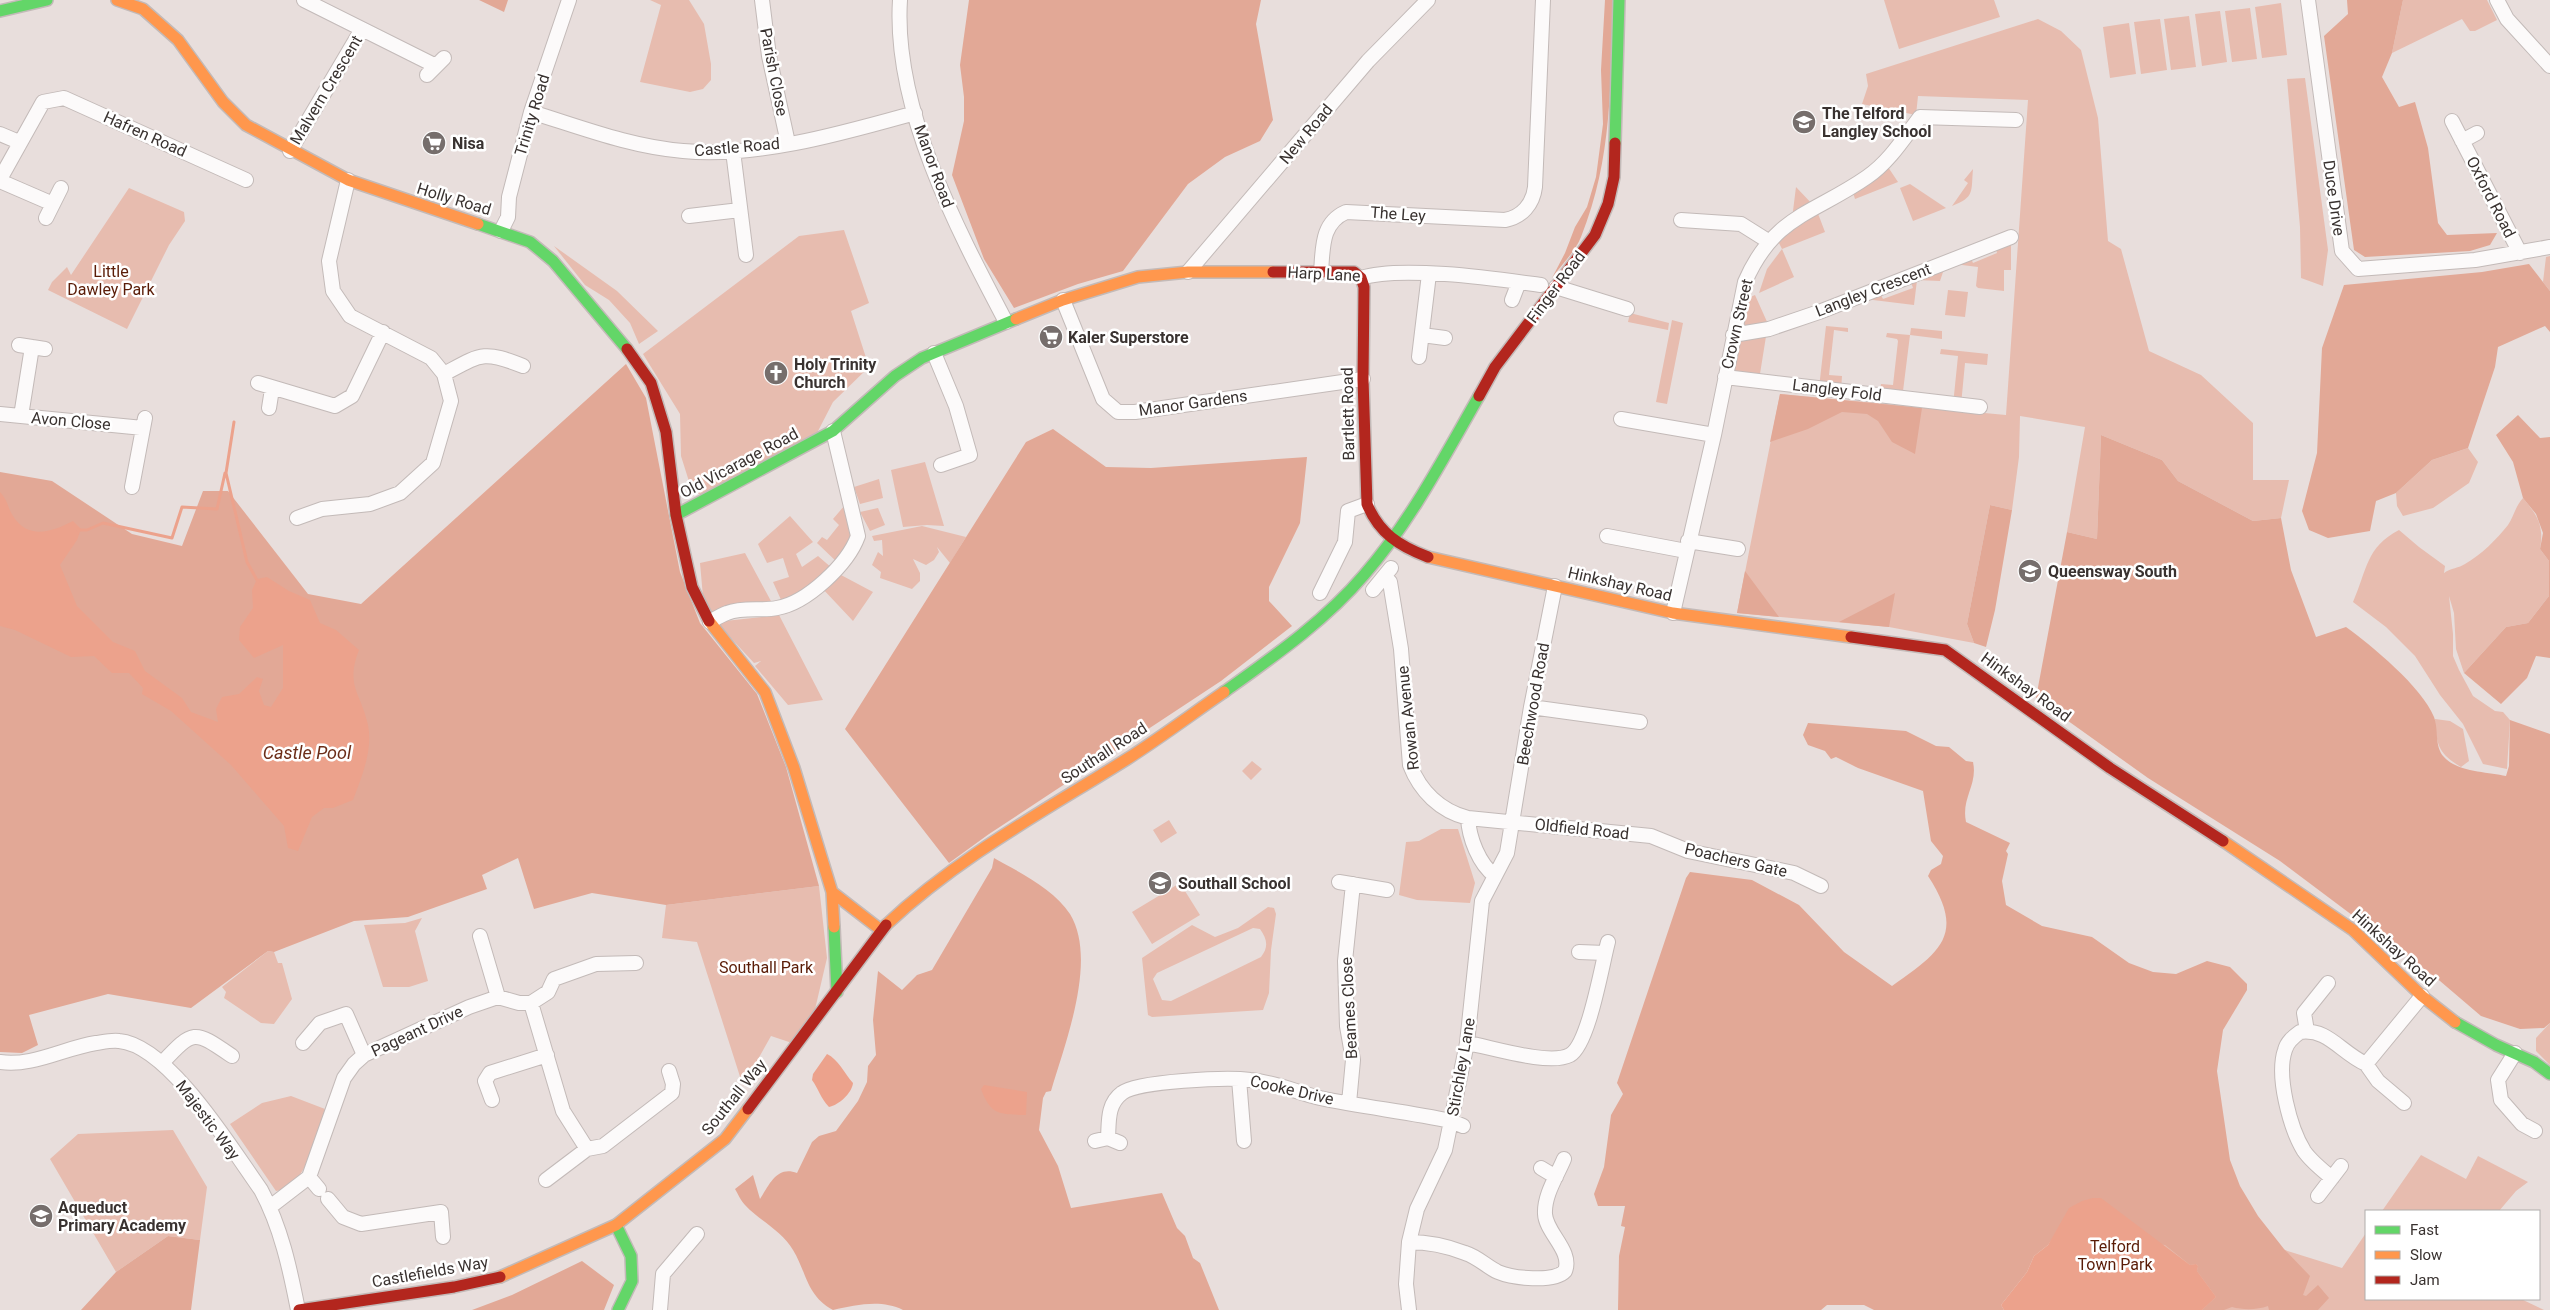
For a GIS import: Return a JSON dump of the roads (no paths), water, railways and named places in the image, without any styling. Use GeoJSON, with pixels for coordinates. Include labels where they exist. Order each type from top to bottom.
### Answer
{"type":"FeatureCollection","features":[{"type":"Feature","properties":{"kind":"street"},"geometry":{"type":"LineString","coordinates":[[0,10],[47,0]]}},
{"type":"Feature","properties":{"kind":"street","name":"Holly Road"},"geometry":{"type":"LineString","coordinates":[[117,0],[143,9],[178,40],[223,102],[246,126],[290,151],[348,180],[436,212],[501,231],[530,242],[553,261],[623,344],[652,383],[666,432],[676,515]]}},
{"type":"Feature","properties":{"kind":"street","name":"Malvern Crescent"},"geometry":{"type":"LineString","coordinates":[[304,0],[436,67]]}},
{"type":"Feature","properties":{"kind":"street","name":"Trinity Road"},"geometry":{"type":"LineString","coordinates":[[501,231],[508,217],[509,197],[531,112],[569,0]]}},
{"type":"Feature","properties":{"kind":"street","name":"Parish Close"},"geometry":{"type":"LineString","coordinates":[[762,0],[769,56],[788,143]]}},
{"type":"Feature","properties":{"kind":"street","name":"Manor Road"},"geometry":{"type":"LineString","coordinates":[[900,0],[900,40],[915,113],[952,214],[1006,322]]}},
{"type":"Feature","properties":{"kind":"street","name":"New Road"},"geometry":{"type":"LineString","coordinates":[[1188,272],[1368,61],[1428,0]]}},
{"type":"Feature","properties":{"kind":"street","name":"The Ley"},"geometry":{"type":"LineString","coordinates":[[1321,272],[1325,234],[1336,216],[1346,212],[1505,220],[1520,215],[1530,202],[1535,187],[1543,0]]}},
{"type":"Feature","properties":{"kind":"street","name":"Finger Road"},"geometry":{"type":"LineString","coordinates":[[1391,540],[1414,509],[1495,366],[1595,235],[1608,204],[1614,177],[1619,0]]}},
{"type":"Feature","properties":{"kind":"street","name":"Duce Drive"},"geometry":{"type":"LineString","coordinates":[[2308,0],[2335,213],[2342,251],[2358,269],[2453,262],[2545,248]]}},
{"type":"Feature","properties":{"kind":"street"},"geometry":{"type":"LineString","coordinates":[[2497,0],[2507,19],[2550,66]]}},
{"type":"Feature","properties":{"kind":"street","name":"Malvern Crescent"},"geometry":{"type":"LineString","coordinates":[[290,151],[362,29]]}},
{"type":"Feature","properties":{"kind":"street","name":"Hafren Road"},"geometry":{"type":"LineString","coordinates":[[19,142],[43,102],[64,98],[246,180]]}},
{"type":"Feature","properties":{"kind":"street","name":"Castle Road"},"geometry":{"type":"LineString","coordinates":[[531,112],[657,147],[703,152],[733,151],[788,143],[865,127],[915,113]]}},
{"type":"Feature","properties":{"kind":"street","name":"Crown Street"},"geometry":{"type":"LineString","coordinates":[[1673,613],[1714,435],[1745,282],[1752,265],[1768,242],[1792,219],[1868,177],[1897,148],[1920,117],[2016,120]]}},
{"type":"Feature","properties":{"kind":"street","name":"Oxford Road"},"geometry":{"type":"LineString","coordinates":[[2452,121],[2520,253]]}},
{"type":"Feature","properties":{"kind":"street","name":"Oxford Road"},"geometry":{"type":"LineString","coordinates":[[2462,141],[2477,133]]}},
{"type":"Feature","properties":{"kind":"street"},"geometry":{"type":"LineString","coordinates":[[0,134],[19,142],[0,180],[53,204]]}},
{"type":"Feature","properties":{"kind":"street"},"geometry":{"type":"LineString","coordinates":[[733,151],[746,255]]}},
{"type":"Feature","properties":{"kind":"street"},"geometry":{"type":"LineString","coordinates":[[297,518],[322,509],[370,504],[400,493],[433,464],[452,401],[444,374],[431,358],[350,316],[333,291],[329,261],[348,180]]}},
{"type":"Feature","properties":{"kind":"street"},"geometry":{"type":"LineString","coordinates":[[46,218],[61,188]]}},
{"type":"Feature","properties":{"kind":"street"},"geometry":{"type":"LineString","coordinates":[[688,216],[740,210]]}},
{"type":"Feature","properties":{"kind":"street"},"geometry":{"type":"LineString","coordinates":[[1681,220],[1741,224],[1768,242]]}},
{"type":"Feature","properties":{"kind":"street","name":"Langley Crescent"},"geometry":{"type":"LineString","coordinates":[[1733,334],[1769,329],[1819,312],[2011,237]]}},
{"type":"Feature","properties":{"kind":"street","name":"Harp Lane"},"geometry":{"type":"LineString","coordinates":[[1188,272],[1354,272],[1361,278],[1376,273],[1429,274],[1541,285]]}},
{"type":"Feature","properties":{"kind":"street","name":"Old Vicarage Road"},"geometry":{"type":"LineString","coordinates":[[836,992],[832,892],[794,768],[765,692],[710,622],[692,587],[676,515],[832,431],[895,376],[934,353],[1063,300],[1138,277],[1188,272]]}},
{"type":"Feature","properties":{"kind":"street"},"geometry":{"type":"LineString","coordinates":[[1419,357],[1429,274]]}},
{"type":"Feature","properties":{"kind":"street","name":"Bartlett Road"},"geometry":{"type":"LineString","coordinates":[[1361,278],[1364,286],[1363,379],[1367,504],[1373,521],[1391,540]]}},
{"type":"Feature","properties":{"kind":"street"},"geometry":{"type":"LineString","coordinates":[[1512,300],[1519,282]]}},
{"type":"Feature","properties":{"kind":"street"},"geometry":{"type":"LineString","coordinates":[[1556,287],[1627,309]]}},
{"type":"Feature","properties":{"kind":"street","name":"Manor Gardens"},"geometry":{"type":"LineString","coordinates":[[1063,300],[1103,399],[1118,412],[1135,412],[1363,379]]}},
{"type":"Feature","properties":{"kind":"street"},"geometry":{"type":"LineString","coordinates":[[258,383],[272,389],[335,406],[352,396],[383,332]]}},
{"type":"Feature","properties":{"kind":"street"},"geometry":{"type":"LineString","coordinates":[[1422,335],[1445,338]]}},
{"type":"Feature","properties":{"kind":"street"},"geometry":{"type":"LineString","coordinates":[[21,416],[32,347]]}},
{"type":"Feature","properties":{"kind":"street"},"geometry":{"type":"LineString","coordinates":[[934,353],[956,406],[970,455],[941,465]]}},
{"type":"Feature","properties":{"kind":"street"},"geometry":{"type":"LineString","coordinates":[[444,374],[474,358],[494,355],[523,366]]}},
{"type":"Feature","properties":{"kind":"street","name":"Langley Fold"},"geometry":{"type":"LineString","coordinates":[[1726,377],[1980,408]]}},
{"type":"Feature","properties":{"kind":"street"},"geometry":{"type":"LineString","coordinates":[[268,408],[272,389]]}},
{"type":"Feature","properties":{"kind":"street","name":"Avon Close"},"geometry":{"type":"LineString","coordinates":[[0,414],[144,423],[132,487]]}},
{"type":"Feature","properties":{"kind":"street"},"geometry":{"type":"LineString","coordinates":[[1620,419],[1714,435]]}},
{"type":"Feature","properties":{"kind":"street"},"geometry":{"type":"LineString","coordinates":[[710,622],[727,612],[779,608],[798,599],[832,575],[854,549],[858,536],[832,431]]}},
{"type":"Feature","properties":{"kind":"street"},"geometry":{"type":"LineString","coordinates":[[1320,593],[1348,543],[1348,511],[1367,504]]}},
{"type":"Feature","properties":{"kind":"street"},"geometry":{"type":"LineString","coordinates":[[1608,536],[1687,546],[1738,549]]}},
{"type":"Feature","properties":{"kind":"street","name":"Hinkshay Road"},"geometry":{"type":"LineString","coordinates":[[1391,540],[1416,553],[1440,561],[1673,613],[1945,650],[2110,768],[2272,873],[2353,930],[2422,996],[2453,1022],[2496,1045],[2534,1062],[2550,1074]]}},
{"type":"Feature","properties":{"kind":"street","name":"Southall Road"},"geometry":{"type":"LineString","coordinates":[[836,992],[881,930],[920,893],[969,859],[1129,758],[1275,656],[1351,589],[1391,540]]}},
{"type":"Feature","properties":{"kind":"street","name":"Rowan Avenue"},"geometry":{"type":"LineString","coordinates":[[1373,590],[1388,572],[1401,649],[1410,765],[1416,782],[1430,798],[1458,815],[1468,818],[1513,822]]}},
{"type":"Feature","properties":{"kind":"street","name":"Beechwood Road"},"geometry":{"type":"LineString","coordinates":[[1513,822],[1531,707],[1555,586]]}},
{"type":"Feature","properties":{"kind":"street"},"geometry":{"type":"LineString","coordinates":[[1531,707],[1640,723]]}},
{"type":"Feature","properties":{"kind":"street"},"geometry":{"type":"LineString","coordinates":[[1468,818],[1469,828],[1484,867],[1494,876]]}},
{"type":"Feature","properties":{"kind":"street","name":"Oldfield Road"},"geometry":{"type":"LineString","coordinates":[[1513,822],[1651,836]]}},
{"type":"Feature","properties":{"kind":"street","name":"Stirchley Lane"},"geometry":{"type":"LineString","coordinates":[[1409,1310],[1406,1284],[1409,1242],[1418,1210],[1457,1124],[1482,901],[1507,853],[1513,822]]}},
{"type":"Feature","properties":{"kind":"street","name":"Poachers Gate"},"geometry":{"type":"LineString","coordinates":[[1651,836],[1688,851],[1794,874],[1821,886]]}},
{"type":"Feature","properties":{"kind":"street"},"geometry":{"type":"LineString","coordinates":[[1338,882],[1387,890]]}},
{"type":"Feature","properties":{"kind":"street","name":"Beames Close"},"geometry":{"type":"LineString","coordinates":[[1349,1103],[1352,1060],[1347,1026],[1345,961],[1353,884]]}},
{"type":"Feature","properties":{"kind":"street"},"geometry":{"type":"LineString","coordinates":[[832,892],[881,930]]}},
{"type":"Feature","properties":{"kind":"street"},"geometry":{"type":"LineString","coordinates":[[480,936],[498,997],[519,1003],[531,1003],[548,992],[554,979],[596,964],[636,963]]}},
{"type":"Feature","properties":{"kind":"street"},"geometry":{"type":"LineString","coordinates":[[1467,1043],[1533,1056],[1575,1056],[1591,1012],[1606,948],[1579,952]]}},
{"type":"Feature","properties":{"kind":"street"},"geometry":{"type":"LineString","coordinates":[[2307,1031],[2304,1013],[2328,983]]}},
{"type":"Feature","properties":{"kind":"street","name":"Southall Way"},"geometry":{"type":"LineString","coordinates":[[616,1224],[725,1139],[836,992]]}},
{"type":"Feature","properties":{"kind":"street"},"geometry":{"type":"LineString","coordinates":[[2366,1064],[2422,996]]}},
{"type":"Feature","properties":{"kind":"street","name":"Pageant Drive"},"geometry":{"type":"LineString","coordinates":[[309,1177],[344,1078],[354,1064],[364,1055],[469,1007],[498,997]]}},
{"type":"Feature","properties":{"kind":"street"},"geometry":{"type":"LineString","coordinates":[[531,1003],[563,1111],[587,1149]]}},
{"type":"Feature","properties":{"kind":"street"},"geometry":{"type":"LineString","coordinates":[[304,1042],[320,1023],[346,1014],[364,1055]]}},
{"type":"Feature","properties":{"kind":"street"},"geometry":{"type":"LineString","coordinates":[[2332,1178],[2305,1152],[2297,1137],[2283,1082],[2282,1062],[2287,1044],[2300,1032],[2307,1031],[2322,1034],[2350,1057],[2366,1064],[2378,1081],[2404,1103]]}},
{"type":"Feature","properties":{"kind":"street"},"geometry":{"type":"LineString","coordinates":[[162,1063],[183,1041],[194,1036],[204,1036],[232,1056]]}},
{"type":"Feature","properties":{"kind":"street","name":"Majestic Way"},"geometry":{"type":"LineString","coordinates":[[0,1062],[16,1064],[96,1043],[120,1041],[143,1050],[162,1063],[192,1094],[261,1190],[280,1232],[299,1310]]}},
{"type":"Feature","properties":{"kind":"street"},"geometry":{"type":"LineString","coordinates":[[2515,1053],[2498,1080],[2502,1100],[2522,1124],[2535,1131]]}},
{"type":"Feature","properties":{"kind":"street"},"geometry":{"type":"LineString","coordinates":[[492,1100],[485,1082],[490,1073],[547,1055]]}},
{"type":"Feature","properties":{"kind":"street"},"geometry":{"type":"LineString","coordinates":[[546,1180],[587,1149],[603,1146],[672,1093],[674,1084],[669,1071]]}},
{"type":"Feature","properties":{"kind":"street"},"geometry":{"type":"LineString","coordinates":[[1239,1079],[1244,1141]]}},
{"type":"Feature","properties":{"kind":"street","name":"Cooke Drive"},"geometry":{"type":"LineString","coordinates":[[1108,1141],[1109,1113],[1113,1103],[1128,1089],[1149,1084],[1239,1079],[1457,1124]]}},
{"type":"Feature","properties":{"kind":"street"},"geometry":{"type":"LineString","coordinates":[[1409,1242],[1426,1242],[1464,1252],[1494,1270],[1508,1275],[1557,1276],[1565,1271],[1566,1258],[1548,1227],[1544,1212],[1546,1199],[1564,1159]]}},
{"type":"Feature","properties":{"kind":"street"},"geometry":{"type":"LineString","coordinates":[[2318,1196],[2341,1166]]}},
{"type":"Feature","properties":{"kind":"street"},"geometry":{"type":"LineString","coordinates":[[1541,1168],[1556,1177]]}},
{"type":"Feature","properties":{"kind":"street"},"geometry":{"type":"LineString","coordinates":[[270,1207],[309,1177],[343,1217],[361,1224],[441,1212],[443,1237]]}},
{"type":"Feature","properties":{"kind":"street"},"geometry":{"type":"LineString","coordinates":[[616,1224],[631,1256],[632,1281],[618,1310]]}},
{"type":"Feature","properties":{"kind":"street","name":"Castlefields Way"},"geometry":{"type":"LineString","coordinates":[[299,1310],[454,1287],[502,1276],[616,1224]]}},
{"type":"Feature","properties":{"kind":"street"},"geometry":{"type":"LineString","coordinates":[[660,1310],[663,1274],[697,1234]]}},
{"type":"Feature","properties":{"kind":"water","name":"Castle Pool"},"geometry":{"type":"Polygon","coordinates":[[[0,492],[13,516],[19,524],[26,528],[33,531],[49,531],[73,521],[81,529],[77,540],[60,565],[77,606],[113,642],[135,651],[145,671],[182,698],[191,712],[218,722],[216,709],[222,697],[239,694],[257,677],[263,679],[259,691],[264,705],[271,707],[283,688],[283,645],[254,658],[239,640],[240,627],[253,608],[252,590],[257,579],[267,577],[289,591],[310,600],[320,623],[336,630],[359,650],[355,662],[354,681],[368,725],[369,744],[366,763],[353,800],[333,808],[324,808],[312,817],[298,851],[288,848],[284,826],[231,765],[171,711],[142,694],[143,688],[129,673],[112,673],[94,656],[71,657],[15,630],[0,626],[0,492]]]}},
{"type":"Feature","properties":{"kind":"water"},"geometry":{"type":"Polygon","coordinates":[[[827,1054],[838,1063],[853,1083],[850,1091],[844,1098],[837,1104],[829,1107],[812,1080],[813,1074],[827,1054]]]}},
{"type":"Feature","properties":{"kind":"water"},"geometry":{"type":"Polygon","coordinates":[[[984,1085],[1027,1092],[1026,1115],[1003,1113],[993,1109],[981,1089],[984,1085]]]}},
{"type":"Feature","properties":{"kind":"water"},"geometry":{"type":"Polygon","coordinates":[[[2093,1198],[2101,1198],[2190,1265],[2196,1264],[2198,1266],[2197,1271],[2216,1297],[2202,1310],[2004,1310],[2001,1305],[2027,1272],[2034,1256],[2048,1245],[2069,1208],[2093,1198]]]}},
{"type":"Feature","properties":{"kind":"waterway"},"geometry":{"type":"LineString","coordinates":[[234,422],[226,473],[247,562],[258,582]]}},
{"type":"Feature","properties":{"kind":"waterway"},"geometry":{"type":"LineString","coordinates":[[78,530],[87,530],[103,523],[172,538],[182,507],[217,509],[225,473]]}},
{"type":"Feature","properties":{"kind":"place","name":"The Telford Langley School"},"geometry":{"type":"Point","coordinates":[1804,122]}},
{"type":"Feature","properties":{"kind":"place","name":"Nisa"},"geometry":{"type":"Point","coordinates":[434,143]}},
{"type":"Feature","properties":{"kind":"place","name":"Kaler Superstore"},"geometry":{"type":"Point","coordinates":[1051,337]}},
{"type":"Feature","properties":{"kind":"place","name":"Holy Trinity Church"},"geometry":{"type":"Point","coordinates":[776,373]}},
{"type":"Feature","properties":{"kind":"place","name":"Queensway South"},"geometry":{"type":"Point","coordinates":[2030,571]}},
{"type":"Feature","properties":{"kind":"place","name":"Southall School"},"geometry":{"type":"Point","coordinates":[1160,883]}},
{"type":"Feature","properties":{"kind":"place","name":"Aqueduct Primary Academy"},"geometry":{"type":"Point","coordinates":[41,1216]}},
{"type":"Feature","properties":{"kind":"park label","name":"Little Dawley Park"},"geometry":{"type":"Point","coordinates":[111,280]}},
{"type":"Feature","properties":{"kind":"park label","name":"Southall Park"},"geometry":{"type":"Point","coordinates":[766,967]}},
{"type":"Feature","properties":{"kind":"park label","name":"Telford Town Park"},"geometry":{"type":"Point","coordinates":[2115,1255]}}]}
